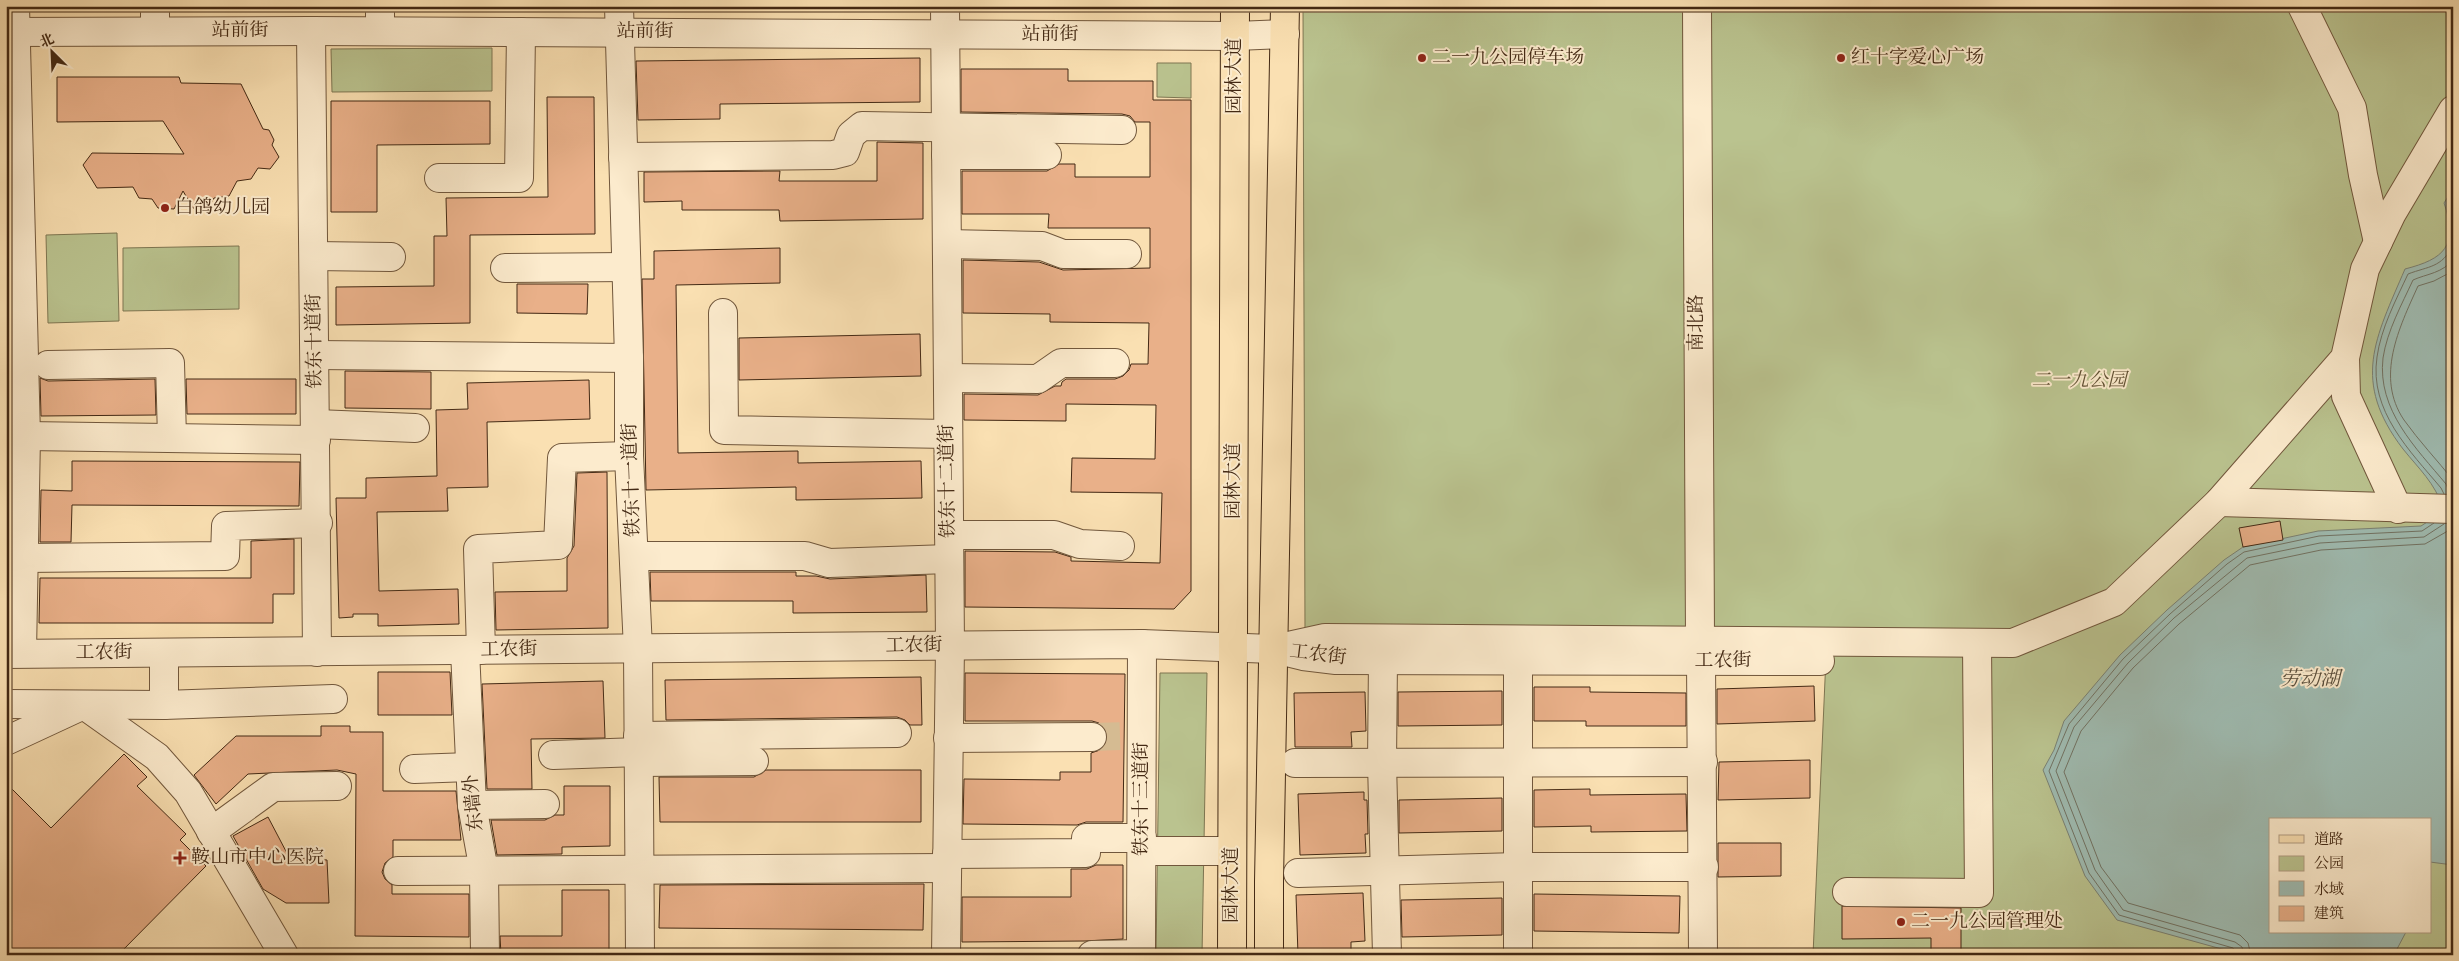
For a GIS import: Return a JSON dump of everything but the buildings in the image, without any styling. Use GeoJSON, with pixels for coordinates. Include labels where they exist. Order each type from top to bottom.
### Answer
{"type":"FeatureCollection","features":[{"type":"Feature","properties":{"kind":"main road","name":"园林大道"},"geometry":{"type":"LineString","coordinates":[[1232,955],[1236,6]]}},
{"type":"Feature","properties":{"kind":"main road"},"geometry":{"type":"LineString","coordinates":[[1269,955],[1268,882],[1285,6]]}},
{"type":"Feature","properties":{"kind":"street","name":"铁东十二道街"},"geometry":{"type":"LineString","coordinates":[[945,6],[950,646],[946,955]]}},
{"type":"Feature","properties":{"kind":"street","name":"南北路"},"geometry":{"type":"LineString","coordinates":[[1697,6],[1700,650],[1704,867],[1703,955]]}},
{"type":"Feature","properties":{"kind":"street"},"geometry":{"type":"LineString","coordinates":[[2302,6],[2352,108],[2363,175],[2378,242]]}},
{"type":"Feature","properties":{"kind":"street","name":"站前街"},"geometry":{"type":"LineString","coordinates":[[12,24],[155,19],[311,31],[380,19],[521,32],[619,19],[945,34],[1236,36],[1284,34]]}},
{"type":"Feature","properties":{"kind":"street","name":"铁东十一道街"},"geometry":{"type":"LineString","coordinates":[[619,19],[629,358],[629,456],[638,649],[640,955]]}},
{"type":"Feature","properties":{"kind":"street"},"geometry":{"type":"LineString","coordinates":[[12,24],[26,436],[24,558],[14,653]]}},
{"type":"Feature","properties":{"kind":"street","name":"铁东十道街"},"geometry":{"type":"LineString","coordinates":[[311,31],[318,523],[317,652]]}},
{"type":"Feature","properties":{"kind":"street"},"geometry":{"type":"LineString","coordinates":[[439,178],[519,178],[521,32]]}},
{"type":"Feature","properties":{"kind":"street"},"geometry":{"type":"LineString","coordinates":[[2398,509],[2346,396],[2345,358],[2365,269],[2392,213],[2453,110]]}},
{"type":"Feature","properties":{"kind":"street"},"geometry":{"type":"LineString","coordinates":[[623,157],[833,155],[845,152],[851,135],[862,126],[1122,130]]}},
{"type":"Feature","properties":{"kind":"street"},"geometry":{"type":"LineString","coordinates":[[946,155],[1047,156]]}},
{"type":"Feature","properties":{"kind":"street"},"geometry":{"type":"LineString","coordinates":[[947,244],[1042,246],[1063,254],[1127,254]]}},
{"type":"Feature","properties":{"kind":"street"},"geometry":{"type":"LineString","coordinates":[[314,256],[390,257]]}},
{"type":"Feature","properties":{"kind":"street"},"geometry":{"type":"LineString","coordinates":[[505,268],[626,267]]}},
{"type":"Feature","properties":{"kind":"street"},"geometry":{"type":"LineString","coordinates":[[723,313],[724,430],[948,434]]}},
{"type":"Feature","properties":{"kind":"street"},"geometry":{"type":"LineString","coordinates":[[315,355],[629,358]]}},
{"type":"Feature","properties":{"kind":"street"},"geometry":{"type":"LineString","coordinates":[[1234,612],[1238,625],[1244,635],[1274,649],[1325,638],[1700,650],[2013,643],[2114,602],[2218,502],[2345,358]]}},
{"type":"Feature","properties":{"kind":"street"},"geometry":{"type":"LineString","coordinates":[[948,378],[1038,379],[1061,362],[1115,363]]}},
{"type":"Feature","properties":{"kind":"street"},"geometry":{"type":"LineString","coordinates":[[48,365],[170,363],[172,438]]}},
{"type":"Feature","properties":{"kind":"street"},"geometry":{"type":"LineString","coordinates":[[26,436],[172,438],[415,428]]}},
{"type":"Feature","properties":{"kind":"street","name":"东墙外"},"geometry":{"type":"LineString","coordinates":[[485,955],[484,871],[472,805],[470,767],[478,549],[558,546],[562,458],[629,456]]}},
{"type":"Feature","properties":{"kind":"street"},"geometry":{"type":"LineString","coordinates":[[2218,502],[2398,509],[2453,509]]}},
{"type":"Feature","properties":{"kind":"street"},"geometry":{"type":"LineString","coordinates":[[24,558],[225,556],[226,526],[318,523]]}},
{"type":"Feature","properties":{"kind":"street"},"geometry":{"type":"LineString","coordinates":[[635,556],[805,556],[828,563],[1054,535],[1080,544],[1120,546]]}},
{"type":"Feature","properties":{"kind":"street"},"geometry":{"type":"LineString","coordinates":[[1846,892],[1980,893],[1977,643]]}},
{"type":"Feature","properties":{"kind":"street","name":"工农街"},"geometry":{"type":"LineString","coordinates":[[14,653],[164,654],[1142,644],[1234,645],[1274,649],[1303,656],[1336,660],[1518,660],[1700,650],[1820,662]]}},
{"type":"Feature","properties":{"kind":"street","name":"铁东十三道街"},"geometry":{"type":"LineString","coordinates":[[1141,954],[1142,844],[1133,736],[1142,644]]}},
{"type":"Feature","properties":{"kind":"street"},"geometry":{"type":"LineString","coordinates":[[164,654],[164,705]]}},
{"type":"Feature","properties":{"kind":"street"},"geometry":{"type":"LineString","coordinates":[[1383,659],[1382,763],[1387,955]]}},
{"type":"Feature","properties":{"kind":"street"},"geometry":{"type":"LineString","coordinates":[[1518,660],[1516,763],[1518,955]]}},
{"type":"Feature","properties":{"kind":"street"},"geometry":{"type":"LineString","coordinates":[[6,704],[164,705],[333,699]]}},
{"type":"Feature","properties":{"kind":"street"},"geometry":{"type":"LineString","coordinates":[[6,741],[84,705]]}},
{"type":"Feature","properties":{"kind":"street"},"geometry":{"type":"LineString","coordinates":[[84,705],[157,757],[188,792],[284,955]]}},
{"type":"Feature","properties":{"kind":"street"},"geometry":{"type":"LineString","coordinates":[[553,755],[897,733]]}},
{"type":"Feature","properties":{"kind":"street"},"geometry":{"type":"LineString","coordinates":[[948,738],[1092,737]]}},
{"type":"Feature","properties":{"kind":"street"},"geometry":{"type":"LineString","coordinates":[[639,750],[754,761]]}},
{"type":"Feature","properties":{"kind":"street"},"geometry":{"type":"LineString","coordinates":[[1295,763],[1703,762]]}},
{"type":"Feature","properties":{"kind":"street"},"geometry":{"type":"LineString","coordinates":[[414,768],[470,767]]}},
{"type":"Feature","properties":{"kind":"street"},"geometry":{"type":"LineString","coordinates":[[211,832],[273,787],[337,786]]}},
{"type":"Feature","properties":{"kind":"street"},"geometry":{"type":"LineString","coordinates":[[472,805],[545,804]]}},
{"type":"Feature","properties":{"kind":"street"},"geometry":{"type":"LineString","coordinates":[[398,872],[640,871],[947,861],[1086,853],[1086,838],[1232,851]]}},
{"type":"Feature","properties":{"kind":"street"},"geometry":{"type":"LineString","coordinates":[[1298,873],[1518,867],[1704,867]]}},
{"type":"Feature","properties":{"kind":"street"},"geometry":{"type":"LineString","coordinates":[[1092,955],[1141,954]]}},
{"type":"Feature","properties":{"kind":"green space","name":"二一九公园"},"geometry":{"type":"Polygon","coordinates":[[[1303,6],[2453,6],[2453,955],[1813,955],[1826,657],[1305,632],[1303,6]]]}},
{"type":"Feature","properties":{"kind":"green space"},"geometry":{"type":"Polygon","coordinates":[[[492,48],[492,91],[332,92],[331,49],[492,48]]]}},
{"type":"Feature","properties":{"kind":"green space"},"geometry":{"type":"Polygon","coordinates":[[[1157,63],[1191,63],[1191,98],[1157,97],[1157,63]]]}},
{"type":"Feature","properties":{"kind":"green space"},"geometry":{"type":"Polygon","coordinates":[[[117,233],[119,321],[48,323],[46,235],[117,233]]]}},
{"type":"Feature","properties":{"kind":"green space"},"geometry":{"type":"Polygon","coordinates":[[[239,246],[239,309],[123,311],[123,248],[239,246]]]}},
{"type":"Feature","properties":{"kind":"green space"},"geometry":{"type":"Polygon","coordinates":[[[1160,673],[1207,673],[1202,955],[1156,955],[1160,673]]]}},
{"type":"Feature","properties":{"kind":"water","name":"劳动湖"},"geometry":{"type":"Polygon","coordinates":[[[2453,189],[2453,865],[2432,862],[2432,818],[2269,818],[2269,934],[2405,934],[2397,949],[2398,955],[2236,953],[2117,920],[2085,876],[2043,770],[2054,750],[2064,721],[2120,655],[2167,610],[2224,560],[2243,547],[2318,531],[2421,526],[2435,517],[2443,508],[2436,491],[2387,425],[2377,402],[2373,381],[2373,360],[2377,339],[2405,269],[2430,261],[2445,248],[2449,240],[2450,230],[2444,203],[2453,189]]]}},
{"type":"Feature","properties":{"kind":"tunnel"},"geometry":{"type":"LineString","coordinates":[[1092,737],[1124,736]]}},
{"type":"Feature","properties":{"kind":"place","name":"二一九公园停车场"},"geometry":{"type":"Point","coordinates":[1422,58]}},
{"type":"Feature","properties":{"kind":"place","name":"红十字爱心广场"},"geometry":{"type":"Point","coordinates":[1841,58]}},
{"type":"Feature","properties":{"kind":"place","name":"白鸽幼儿园"},"geometry":{"type":"Point","coordinates":[165,208]}},
{"type":"Feature","properties":{"kind":"place","name":"鞍山市中心医院"},"geometry":{"type":"Point","coordinates":[180,858]}},
{"type":"Feature","properties":{"kind":"place","name":"二一九公园管理处"},"geometry":{"type":"Point","coordinates":[1901,922]}}]}
